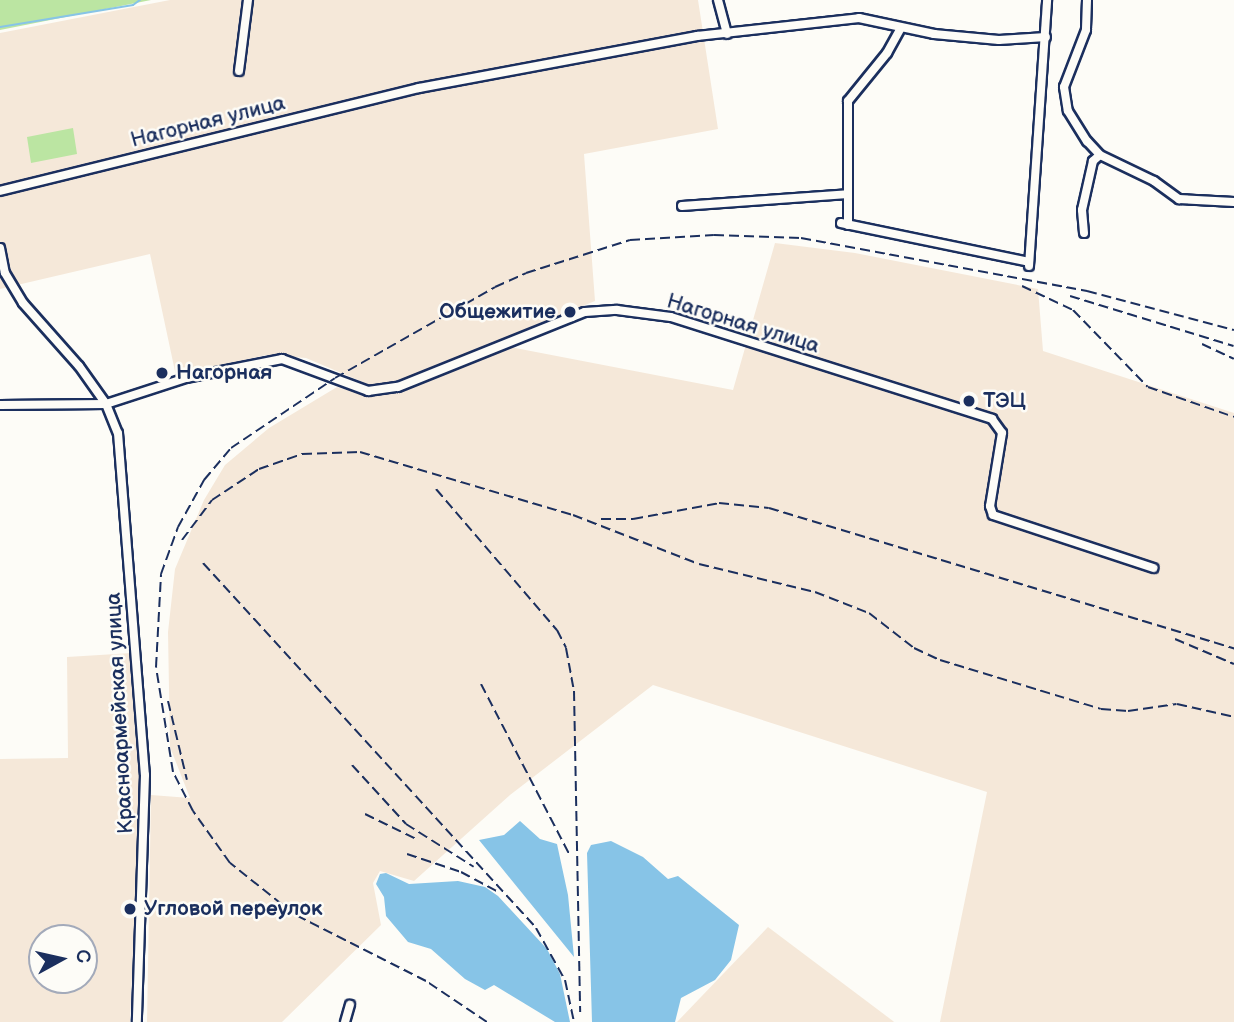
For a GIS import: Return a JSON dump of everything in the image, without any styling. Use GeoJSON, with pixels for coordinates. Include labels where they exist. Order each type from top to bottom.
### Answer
{"type":"FeatureCollection","features":[{"type":"Feature","properties":{"kind":"street"},"geometry":{"type":"LineString","coordinates":[[239,71],[248,0]]}},
{"type":"Feature","properties":{"kind":"street"},"geometry":{"type":"LineString","coordinates":[[718,0],[727,34]]}},
{"type":"Feature","properties":{"kind":"street"},"geometry":{"type":"LineString","coordinates":[[901,28],[887,53],[848,101],[851,166],[845,224],[1029,264],[1047,0]]}},
{"type":"Feature","properties":{"kind":"street"},"geometry":{"type":"LineString","coordinates":[[1087,0],[1086,30],[1067,73],[1065,98],[1076,125],[1100,155],[1154,181],[1179,199],[1234,202]]}},
{"type":"Feature","properties":{"kind":"street","name":"Нагорная улица"},"geometry":{"type":"LineString","coordinates":[[0,191],[419,88],[727,34],[859,18],[901,28],[999,40],[1046,37]]}},
{"type":"Feature","properties":{"kind":"street"},"geometry":{"type":"LineString","coordinates":[[1084,233],[1082,210],[1093,162],[1100,155]]}},
{"type":"Feature","properties":{"kind":"street"},"geometry":{"type":"LineString","coordinates":[[682,206],[848,194]]}},
{"type":"Feature","properties":{"kind":"street"},"geometry":{"type":"LineString","coordinates":[[0,248],[5,273],[23,303],[106,404]]}},
{"type":"Feature","properties":{"kind":"street","name":"Нагорная улица"},"geometry":{"type":"LineString","coordinates":[[0,405],[106,404],[186,378],[264,360],[298,362],[368,391],[398,387],[585,312],[617,310],[671,317],[992,419],[1002,433],[990,506],[993,516],[1153,568]]}},
{"type":"Feature","properties":{"kind":"street","name":"Красноармейская улица"},"geometry":{"type":"LineString","coordinates":[[106,404],[118,433],[145,775],[136,1022]]}},
{"type":"Feature","properties":{"kind":"street"},"geometry":{"type":"LineString","coordinates":[[345,1022],[349,1005]]}},
{"type":"Feature","properties":{"kind":"shaded area"},"geometry":{"type":"Polygon","coordinates":[[[170,0],[698,0],[718,129],[584,154],[595,301],[395,382],[372,386],[306,358],[266,355],[176,376],[150,254],[0,289],[0,33],[170,0]]]}},
{"type":"Feature","properties":{"kind":"shaded area"},"geometry":{"type":"Polygon","coordinates":[[[775,243],[855,253],[1038,289],[1043,351],[1234,413],[1234,1022],[940,1022],[987,792],[653,685],[510,795],[414,881],[380,871],[373,883],[381,925],[282,1022],[147,1022],[151,795],[190,798],[170,747],[168,632],[175,569],[204,500],[225,465],[269,428],[337,387],[368,395],[398,393],[510,347],[733,390],[775,243]]]}},
{"type":"Feature","properties":{"kind":"shaded area"},"geometry":{"type":"Polygon","coordinates":[[[132,653],[141,773],[130,1022],[0,1022],[0,759],[68,758],[67,657],[132,653]]]}},
{"type":"Feature","properties":{"kind":"shaded area"},"geometry":{"type":"Polygon","coordinates":[[[768,927],[893,1021],[894,1022],[677,1022],[768,927]]]}},
{"type":"Feature","properties":{"kind":"green space"},"geometry":{"type":"Polygon","coordinates":[[[0,0],[151,0],[0,30],[0,0]]]}},
{"type":"Feature","properties":{"kind":"green space"},"geometry":{"type":"Polygon","coordinates":[[[73,128],[77,154],[31,163],[27,137],[73,128]]]}},
{"type":"Feature","properties":{"kind":"water"},"geometry":{"type":"Polygon","coordinates":[[[520,821],[540,839],[557,844],[568,895],[574,957],[479,840],[504,835],[520,821]]]}},
{"type":"Feature","properties":{"kind":"water"},"geometry":{"type":"Polygon","coordinates":[[[611,841],[643,857],[668,879],[678,876],[739,925],[731,960],[715,980],[681,998],[675,1022],[592,1022],[587,853],[591,845],[611,841]]]}},
{"type":"Feature","properties":{"kind":"water"},"geometry":{"type":"Polygon","coordinates":[[[386,873],[409,884],[458,881],[485,887],[498,896],[547,949],[560,974],[570,1022],[555,1022],[494,985],[485,990],[465,979],[431,949],[408,942],[386,916],[384,897],[376,884],[380,874],[386,873]]]}},
{"type":"Feature","properties":{"kind":"waterway"},"geometry":{"type":"LineString","coordinates":[[0,27],[133,5],[140,0]]}},
{"type":"Feature","properties":{"kind":"railway"},"geometry":{"type":"LineString","coordinates":[[487,1022],[426,981],[294,914],[230,863],[193,811],[173,772],[156,667],[161,574],[178,527],[204,480],[231,448],[335,378],[495,287],[526,273],[630,240],[714,235],[801,238],[1087,291],[1234,330]]}},
{"type":"Feature","properties":{"kind":"railway"},"geometry":{"type":"LineString","coordinates":[[1022,286],[1073,310],[1148,387],[1234,417]]}},
{"type":"Feature","properties":{"kind":"railway"},"geometry":{"type":"LineString","coordinates":[[1070,296],[1234,346]]}},
{"type":"Feature","properties":{"kind":"railway"},"geometry":{"type":"LineString","coordinates":[[1202,344],[1234,359]]}},
{"type":"Feature","properties":{"kind":"railway"},"geometry":{"type":"LineString","coordinates":[[182,540],[212,500],[259,469],[302,454],[360,452],[573,515],[699,564],[815,592],[869,613],[914,648],[940,660],[1101,709],[1128,711],[1177,704],[1234,717]]}},
{"type":"Feature","properties":{"kind":"railway"},"geometry":{"type":"LineString","coordinates":[[436,489],[557,630],[566,648],[574,691],[580,1012]]}},
{"type":"Feature","properties":{"kind":"railway"},"geometry":{"type":"LineString","coordinates":[[601,519],[633,519],[719,503],[769,508],[1234,648]]}},
{"type":"Feature","properties":{"kind":"railway"},"geometry":{"type":"LineString","coordinates":[[203,563],[536,928],[565,980],[574,1022]]}},
{"type":"Feature","properties":{"kind":"railway"},"geometry":{"type":"LineString","coordinates":[[1175,639],[1234,664]]}},
{"type":"Feature","properties":{"kind":"railway"},"geometry":{"type":"LineString","coordinates":[[481,684],[569,854]]}},
{"type":"Feature","properties":{"kind":"railway"},"geometry":{"type":"LineString","coordinates":[[168,701],[187,780]]}},
{"type":"Feature","properties":{"kind":"railway"},"geometry":{"type":"LineString","coordinates":[[352,765],[406,824],[474,867]]}},
{"type":"Feature","properties":{"kind":"railway"},"geometry":{"type":"LineString","coordinates":[[365,814],[418,840]]}},
{"type":"Feature","properties":{"kind":"railway"},"geometry":{"type":"LineString","coordinates":[[407,854],[461,872],[496,891]]}},
{"type":"Feature","properties":{"kind":"place","name":"Общежитие"},"geometry":{"type":"Point","coordinates":[570,312]}},
{"type":"Feature","properties":{"kind":"place","name":"Нагорная"},"geometry":{"type":"Point","coordinates":[162,373]}},
{"type":"Feature","properties":{"kind":"place","name":"ТЭЦ"},"geometry":{"type":"Point","coordinates":[969,401]}},
{"type":"Feature","properties":{"kind":"place","name":"Угловой переулок"},"geometry":{"type":"Point","coordinates":[130,909]}}]}
